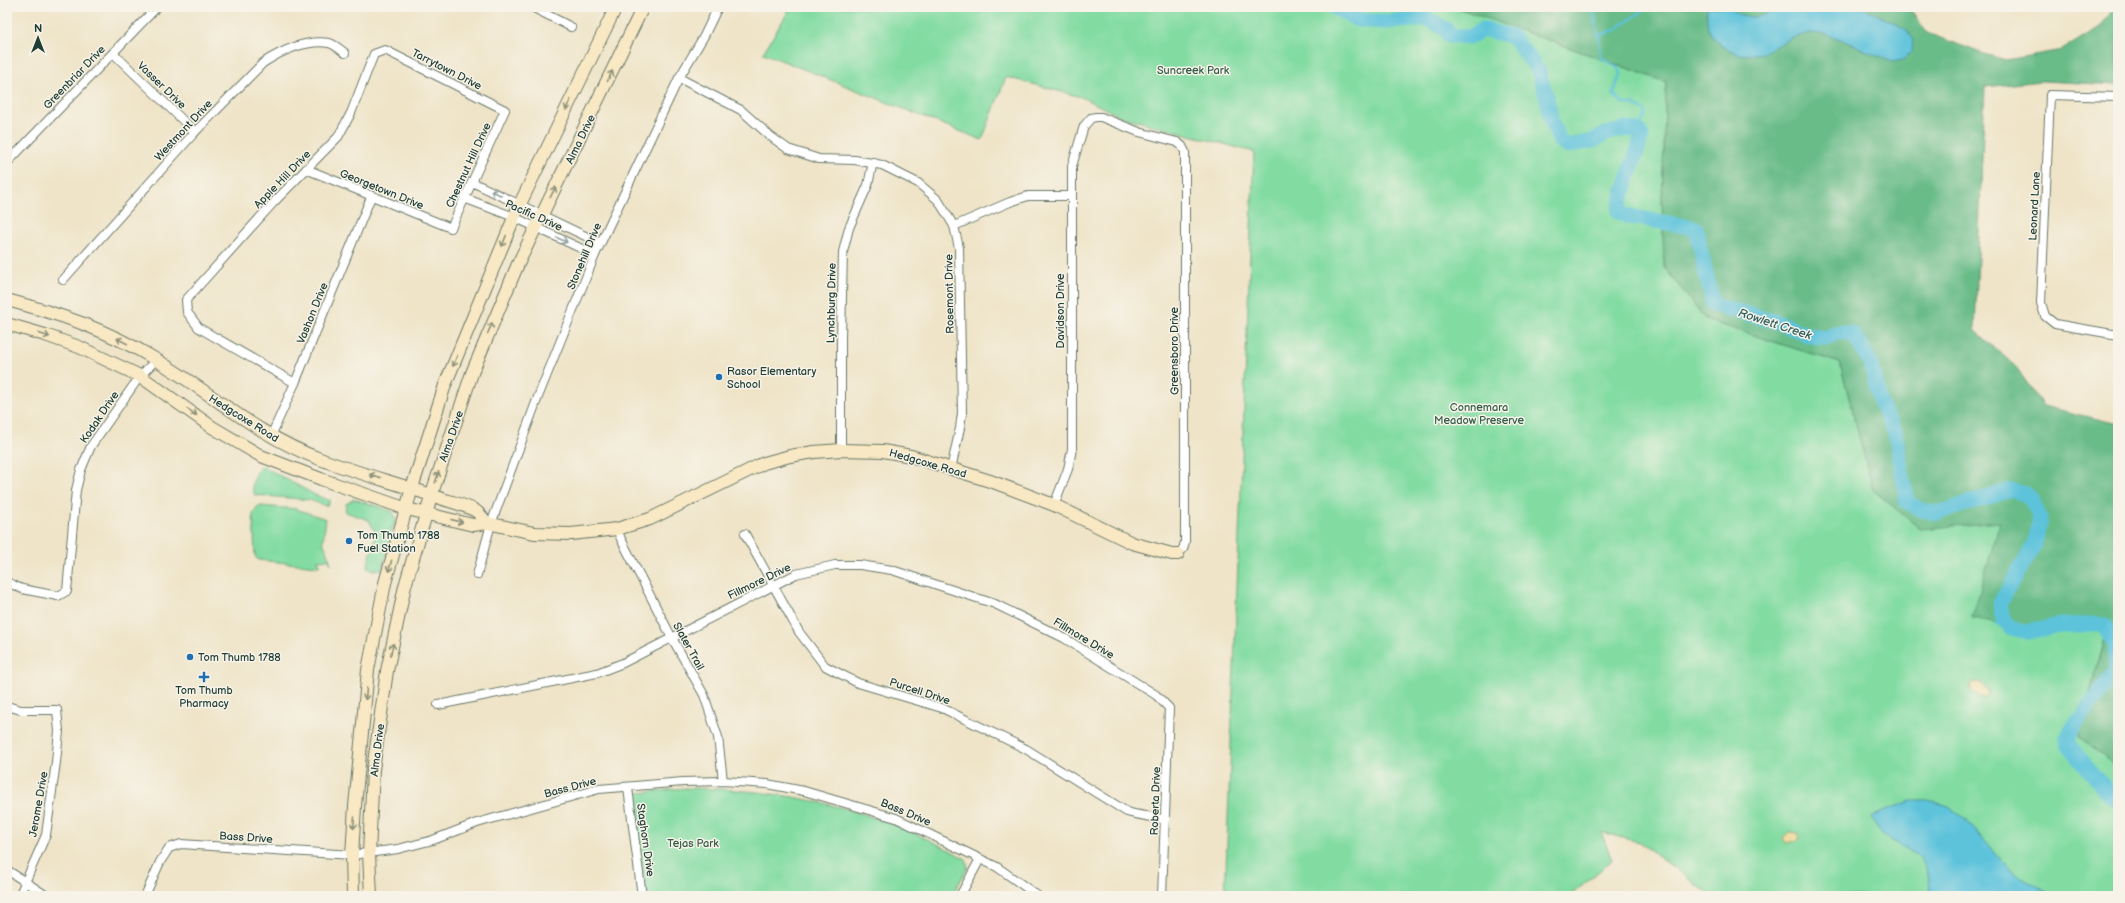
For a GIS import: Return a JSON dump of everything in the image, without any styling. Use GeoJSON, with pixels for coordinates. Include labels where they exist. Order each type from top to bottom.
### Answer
{"type":"FeatureCollection","features":[{"type":"Feature","properties":{"kind":"main road","name":"Alma Drive"},"geometry":{"type":"LineString","coordinates":[[353,896],[352,855],[358,769],[368,670],[385,582],[412,488],[445,385],[514,217],[616,7]]}},
{"type":"Feature","properties":{"kind":"main road","name":"Alma Drive"},"geometry":{"type":"LineString","coordinates":[[371,896],[369,854],[374,770],[387,671],[405,586],[432,495],[453,427],[483,344],[541,215],[643,7]]}},
{"type":"Feature","properties":{"kind":"main road","name":"Hedgcoxe Road"},"geometry":{"type":"LineString","coordinates":[[7,300],[61,314],[89,325],[156,360],[271,436],[318,458],[412,488],[476,511],[489,523]]}},
{"type":"Feature","properties":{"kind":"main road","name":"Hedgcoxe Road"},"geometry":{"type":"LineString","coordinates":[[7,324],[79,347],[140,376],[212,427],[261,456],[407,509],[474,525],[489,523],[534,533],[571,534],[618,529],[650,519],[764,463],[790,456],[841,450],[883,451],[911,456],[993,482],[1054,505],[1132,543],[1172,554],[1178,554]]}},
{"type":"Feature","properties":{"kind":"main road"},"geometry":{"type":"LineString","coordinates":[[465,336],[483,344]]}},
{"type":"Feature","properties":{"kind":"main road"},"geometry":{"type":"LineString","coordinates":[[261,456],[271,436]]}},
{"type":"Feature","properties":{"kind":"main road"},"geometry":{"type":"LineString","coordinates":[[368,670],[387,671]]}},
{"type":"Feature","properties":{"kind":"street","name":"Greenbriar Drive"},"geometry":{"type":"LineString","coordinates":[[7,163],[157,7]]}},
{"type":"Feature","properties":{"kind":"street"},"geometry":{"type":"LineString","coordinates":[[532,7],[571,27]]}},
{"type":"Feature","properties":{"kind":"street","name":"Stonehill Drive"},"geometry":{"type":"LineString","coordinates":[[477,575],[489,523],[600,243],[679,78],[704,36],[718,7]]}},
{"type":"Feature","properties":{"kind":"street","name":"Westmont Drive"},"geometry":{"type":"LineString","coordinates":[[63,280],[195,132],[263,63],[294,47],[316,43],[329,43],[345,53]]}},
{"type":"Feature","properties":{"kind":"street","name":"Tarrytown Drive"},"geometry":{"type":"LineString","coordinates":[[379,51],[385,50],[504,110]]}},
{"type":"Feature","properties":{"kind":"street","name":"Apple Hill Drive"},"geometry":{"type":"LineString","coordinates":[[295,383],[199,328],[187,312],[186,300],[252,226],[338,137],[351,113],[370,59],[379,51]]}},
{"type":"Feature","properties":{"kind":"street","name":"Vasser Drive"},"geometry":{"type":"LineString","coordinates":[[113,53],[195,132]]}},
{"type":"Feature","properties":{"kind":"street","name":"Rosemont Drive"},"geometry":{"type":"LineString","coordinates":[[679,78],[741,110],[777,142],[798,153],[819,159],[873,162],[894,170],[928,191],[946,211],[954,226],[960,262],[962,413],[951,469]]}},
{"type":"Feature","properties":{"kind":"street","name":"Leonard Lane"},"geometry":{"type":"LineString","coordinates":[[2118,98],[2050,95],[2041,303],[2045,316],[2054,324],[2118,336]]}},
{"type":"Feature","properties":{"kind":"street","name":"Chestnut Hill Drive"},"geometry":{"type":"LineString","coordinates":[[451,228],[504,110]]}},
{"type":"Feature","properties":{"kind":"street","name":"Davidson Drive"},"geometry":{"type":"LineString","coordinates":[[1054,505],[1064,482],[1072,449],[1070,196],[1074,153],[1084,126],[1091,118],[1101,117],[1139,132],[1177,142],[1182,146]]}},
{"type":"Feature","properties":{"kind":"street","name":"Greensboro Drive"},"geometry":{"type":"LineString","coordinates":[[1178,554],[1183,549],[1185,542],[1185,152],[1182,146]]}},
{"type":"Feature","properties":{"kind":"street","name":"Lynchburg Drive"},"geometry":{"type":"LineString","coordinates":[[841,450],[843,252],[849,228],[868,185],[873,162]]}},
{"type":"Feature","properties":{"kind":"street","name":"Georgetown Drive"},"geometry":{"type":"LineString","coordinates":[[306,169],[371,197],[451,228]]}},
{"type":"Feature","properties":{"kind":"street","name":"Pacific Drive"},"geometry":{"type":"LineString","coordinates":[[472,182],[600,243]]}},
{"type":"Feature","properties":{"kind":"street"},"geometry":{"type":"LineString","coordinates":[[954,226],[1010,202],[1028,196],[1070,196]]}},
{"type":"Feature","properties":{"kind":"street","name":"Vashon Drive"},"geometry":{"type":"LineString","coordinates":[[271,436],[295,383],[371,197]]}},
{"type":"Feature","properties":{"kind":"street","name":"Pacific Drive"},"geometry":{"type":"LineString","coordinates":[[464,198],[514,217],[595,255]]}},
{"type":"Feature","properties":{"kind":"street","name":"Kodak Drive"},"geometry":{"type":"LineString","coordinates":[[7,582],[22,589],[58,596],[67,590],[76,490],[81,470],[91,446],[140,376],[156,360]]}},
{"type":"Feature","properties":{"kind":"street","name":"Slater Trail"},"geometry":{"type":"LineString","coordinates":[[618,529],[621,539],[672,638],[704,695],[712,715],[718,737],[723,781]]}},
{"type":"Feature","properties":{"kind":"street","name":"Purcell Drive"},"geometry":{"type":"LineString","coordinates":[[745,534],[799,632],[825,666],[858,683],[942,708],[1026,749],[1127,812],[1140,816],[1152,816],[1165,820]]}},
{"type":"Feature","properties":{"kind":"street","name":"Fillmore Drive"},"geometry":{"type":"LineString","coordinates":[[438,705],[597,674],[623,663],[796,574],[835,565],[860,565],[892,570],[936,584],[995,604],[1047,628],[1156,695],[1169,708]]}},
{"type":"Feature","properties":{"kind":"street","name":"Jerome Drive"},"geometry":{"type":"LineString","coordinates":[[7,706],[21,710],[57,710],[59,731],[46,835],[19,896]]}},
{"type":"Feature","properties":{"kind":"street","name":"Roberta Drive"},"geometry":{"type":"LineString","coordinates":[[1162,896],[1169,708]]}},
{"type":"Feature","properties":{"kind":"street","name":"Bass Drive"},"geometry":{"type":"LineString","coordinates":[[145,896],[160,862],[169,848],[181,844],[352,855],[369,854],[398,849],[433,840],[477,823],[599,789],[628,788],[683,782],[723,781],[767,784],[851,803],[896,818],[996,867],[1038,896]]}},
{"type":"Feature","properties":{"kind":"street","name":"Staghorn Drive"},"geometry":{"type":"LineString","coordinates":[[628,788],[642,896]]}},
{"type":"Feature","properties":{"kind":"street"},"geometry":{"type":"LineString","coordinates":[[960,896],[980,859]]}},
{"type":"Feature","properties":{"kind":"street"},"geometry":{"type":"LineString","coordinates":[[7,870],[47,896]]}},
{"type":"Feature","properties":{"kind":"green space","name":"Connemara Meadow Preserve"},"geometry":{"type":"Polygon","coordinates":[[[791,7],[1455,7],[1666,82],[1662,200],[1664,267],[1706,320],[1840,363],[1873,490],[2000,522],[2038,631],[2110,620],[2078,736],[2118,768],[2118,896],[1712,896],[1639,842],[1601,832],[1612,860],[1570,896],[1225,896],[1254,152],[1122,117],[1081,97],[1006,77],[982,140],[763,53],[791,7]]]}},
{"type":"Feature","properties":{"kind":"green space"},"geometry":{"type":"Polygon","coordinates":[[[1455,7],[1909,7],[1927,33],[1984,54],[2006,60],[2062,50],[2100,27],[2115,7],[2118,7],[2118,85],[2042,81],[1985,87],[1975,330],[2016,367],[2043,406],[2118,424],[2118,768],[2078,736],[2110,621],[2038,631],[1972,618],[2000,522],[1920,529],[1873,490],[1840,363],[1706,320],[1664,267],[1662,200],[1666,82],[1455,7]]]}},
{"type":"Feature","properties":{"kind":"green space"},"geometry":{"type":"Polygon","coordinates":[[[260,467],[264,467],[315,495],[331,501],[326,506],[310,500],[255,495],[253,492],[253,485],[260,467]]]}},
{"type":"Feature","properties":{"kind":"green space"},"geometry":{"type":"Polygon","coordinates":[[[354,499],[392,511],[394,514],[396,522],[392,529],[391,540],[382,569],[375,570],[367,568],[376,534],[369,520],[345,512],[346,504],[354,499]]]}},
{"type":"Feature","properties":{"kind":"green space"},"geometry":{"type":"Polygon","coordinates":[[[261,506],[296,509],[326,519],[323,541],[331,564],[328,559],[318,560],[320,565],[318,566],[258,560],[255,556],[253,514],[257,507],[261,506]]]}},
{"type":"Feature","properties":{"kind":"green space","name":"Tejas Park"},"geometry":{"type":"Polygon","coordinates":[[[685,788],[760,792],[795,797],[864,814],[932,841],[966,859],[968,867],[952,896],[646,896],[633,797],[639,793],[685,788]]]}},
{"type":"Feature","properties":{"kind":"sand"},"geometry":{"type":"Polygon","coordinates":[[[1973,682],[1982,683],[1988,692],[1987,698],[1980,698],[1971,691],[1970,687],[1973,682]]]}},
{"type":"Feature","properties":{"kind":"sand"},"geometry":{"type":"Polygon","coordinates":[[[1789,832],[1798,833],[1800,838],[1796,841],[1786,843],[1783,838],[1789,832]]]}},
{"type":"Feature","properties":{"kind":"water"},"geometry":{"type":"Polygon","coordinates":[[[1707,7],[1732,7],[1735,12],[1740,15],[1753,17],[1765,14],[1774,7],[1862,7],[1906,29],[1913,39],[1912,51],[1903,60],[1892,62],[1840,39],[1824,34],[1810,33],[1791,38],[1763,53],[1748,55],[1737,54],[1720,45],[1710,33],[1707,23],[1707,7]]]}},
{"type":"Feature","properties":{"kind":"water"},"geometry":{"type":"Polygon","coordinates":[[[1912,801],[1928,801],[1949,806],[1967,821],[2010,870],[2054,896],[1931,896],[1926,869],[1920,857],[1881,834],[1872,818],[1880,812],[1912,801]]]}},
{"type":"Feature","properties":{"kind":"waterway","name":"Rowlett Creek"},"geometry":{"type":"LineString","coordinates":[[1334,7],[1357,20],[1386,22],[1428,19],[1447,30],[1448,35],[1470,37],[1483,29],[1513,37],[1538,70],[1547,98],[1551,120],[1559,140],[1567,146],[1593,141],[1605,134],[1625,129],[1638,130],[1642,136],[1621,200],[1619,212],[1627,216],[1696,228],[1713,305],[1778,322],[1808,335],[1825,338],[1840,332],[1853,334],[1870,362],[1881,405],[1895,432],[1907,502],[1921,510],[1937,513],[2011,490],[2025,494],[2032,501],[2040,518],[2035,544],[2000,603],[2003,620],[2012,628],[2028,632],[2060,625],[2104,625],[2115,643],[2116,671],[2067,736],[2069,745],[2109,794],[2118,799]]}},
{"type":"Feature","properties":{"kind":"waterway"},"geometry":{"type":"LineString","coordinates":[[1593,7],[1602,58],[1618,68],[1621,73],[1613,94],[1624,104],[1633,104],[1645,111],[1646,114],[1638,130]]}},
{"type":"Feature","properties":{"kind":"waterway"},"geometry":{"type":"LineString","coordinates":[[1598,36],[1616,29],[1648,7]]}},
{"type":"Feature","properties":{"kind":"place","name":"Rasor Elementary School"},"geometry":{"type":"Point","coordinates":[719,377]}},
{"type":"Feature","properties":{"kind":"place","name":"Tom Thumb 1788 Fuel Station"},"geometry":{"type":"Point","coordinates":[349,541]}},
{"type":"Feature","properties":{"kind":"place","name":"Tom Thumb 1788"},"geometry":{"type":"Point","coordinates":[190,657]}},
{"type":"Feature","properties":{"kind":"place","name":"Tom Thumb Pharmacy"},"geometry":{"type":"Point","coordinates":[204,677]}},
{"type":"Feature","properties":{"kind":"park label","name":"Suncreek Park"},"geometry":{"type":"Point","coordinates":[1193,70]}}]}
